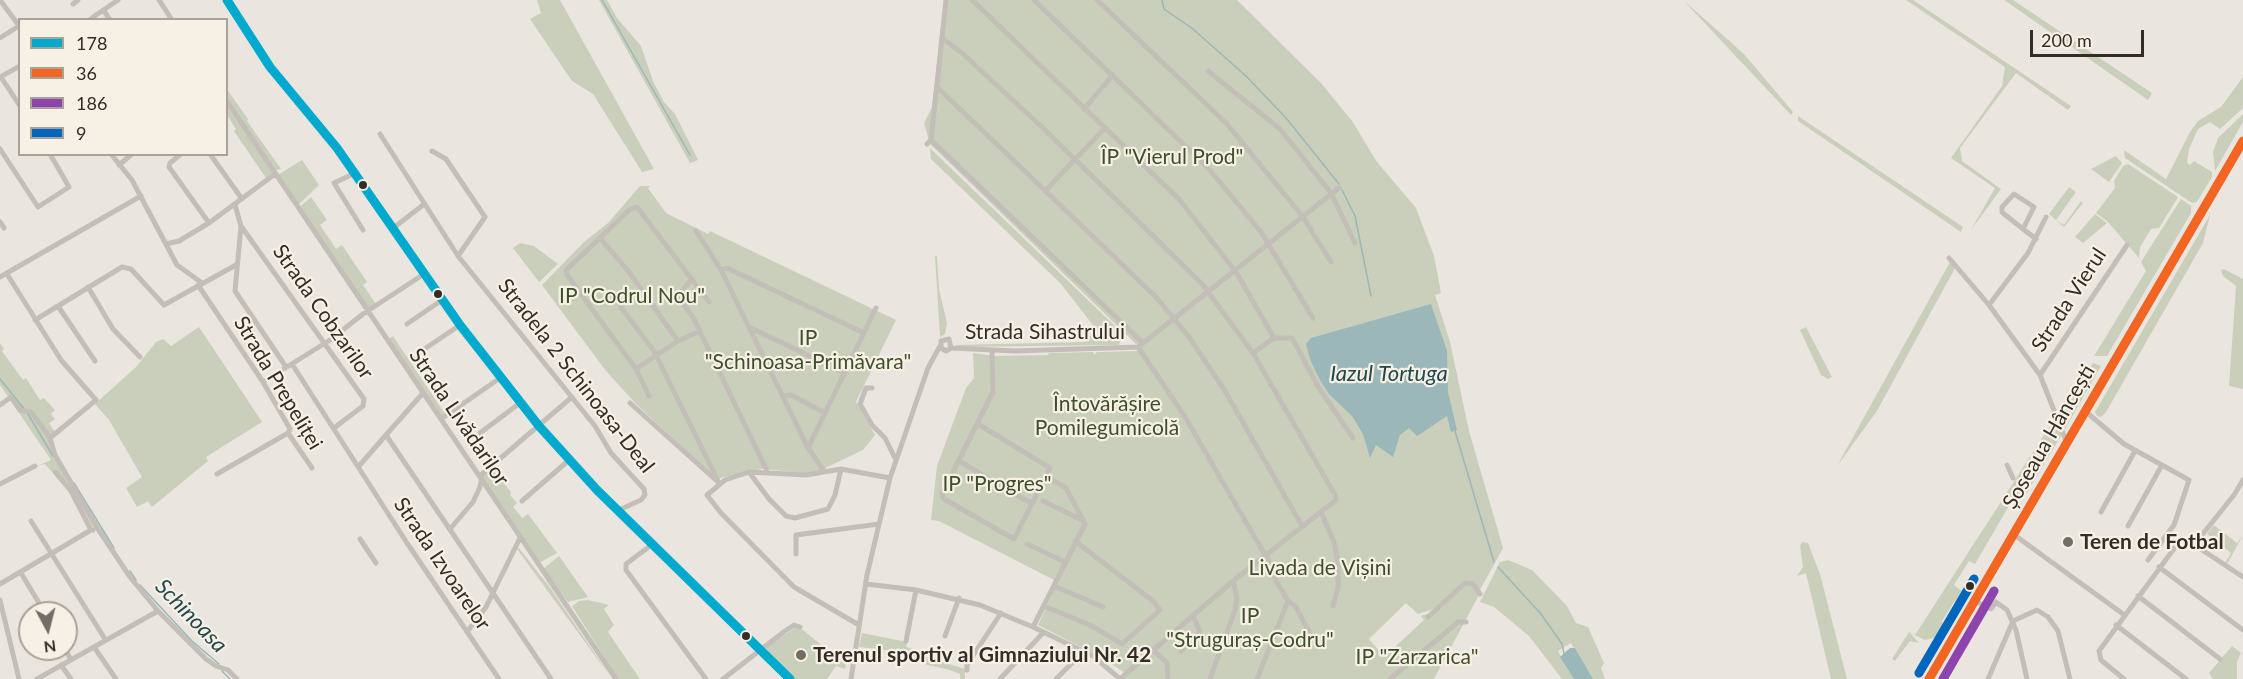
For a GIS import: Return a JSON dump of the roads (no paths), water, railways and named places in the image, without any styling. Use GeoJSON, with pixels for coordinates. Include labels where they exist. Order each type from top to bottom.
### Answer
{"type":"FeatureCollection","features":[{"type":"Feature","properties":{"kind":"highway","name":"Șoseaua Hâncești"},"geometry":{"type":"LineString","coordinates":[[1929,679],[2243,141]]}},
{"type":"Feature","properties":{"kind":"street"},"geometry":{"type":"LineString","coordinates":[[0,0],[18,25]]}},
{"type":"Feature","properties":{"kind":"street"},"geometry":{"type":"LineString","coordinates":[[92,18],[118,0]]}},
{"type":"Feature","properties":{"kind":"street"},"geometry":{"type":"LineString","coordinates":[[159,0],[171,18]]}},
{"type":"Feature","properties":{"kind":"street"},"geometry":{"type":"LineString","coordinates":[[226,0],[270,67],[337,148],[460,325],[539,426],[569,460],[790,679]]}},
{"type":"Feature","properties":{"kind":"street"},"geometry":{"type":"LineString","coordinates":[[946,0],[929,142],[1141,345],[1265,555],[1288,602],[1296,607],[1310,634]]}},
{"type":"Feature","properties":{"kind":"street"},"geometry":{"type":"LineString","coordinates":[[972,0],[1179,200],[1236,272],[1274,338]]}},
{"type":"Feature","properties":{"kind":"street"},"geometry":{"type":"LineString","coordinates":[[1034,0],[1208,168],[1269,244],[1313,318]]}},
{"type":"Feature","properties":{"kind":"street"},"geometry":{"type":"LineString","coordinates":[[1097,0],[1227,124],[1303,217],[1331,262]]}},
{"type":"Feature","properties":{"kind":"street"},"geometry":{"type":"LineString","coordinates":[[104,11],[109,18]]}},
{"type":"Feature","properties":{"kind":"street"},"geometry":{"type":"LineString","coordinates":[[0,38],[18,27]]}},
{"type":"Feature","properties":{"kind":"street"},"geometry":{"type":"LineString","coordinates":[[866,584],[959,598],[1001,613],[1104,663],[1120,679],[1233,581],[1336,500],[1334,491],[1252,353],[1190,269],[962,52],[942,38]]}},
{"type":"Feature","properties":{"kind":"street"},"geometry":{"type":"LineString","coordinates":[[18,67],[1,77],[18,103]]}},
{"type":"Feature","properties":{"kind":"street"},"geometry":{"type":"LineString","coordinates":[[1208,71],[1273,122],[1331,193],[1355,243]]}},
{"type":"Feature","properties":{"kind":"street"},"geometry":{"type":"LineString","coordinates":[[1084,109],[1113,75]]}},
{"type":"Feature","properties":{"kind":"street"},"geometry":{"type":"LineString","coordinates":[[937,87],[1140,280],[1175,320],[1225,391],[1302,526]]}},
{"type":"Feature","properties":{"kind":"street","name":"Strada Livădarilor"},"geometry":{"type":"LineString","coordinates":[[228,103],[615,679]]}},
{"type":"Feature","properties":{"kind":"street"},"geometry":{"type":"LineString","coordinates":[[1045,190],[1105,128]]}},
{"type":"Feature","properties":{"kind":"street","name":"Stradela 2 Schinoasa-Deal"},"geometry":{"type":"LineString","coordinates":[[380,134],[423,205],[458,256],[572,397],[611,453],[644,489],[645,495],[641,500],[619,510]]}},
{"type":"Feature","properties":{"kind":"street"},"geometry":{"type":"LineString","coordinates":[[0,149],[37,207],[69,188],[51,156]]}},
{"type":"Feature","properties":{"kind":"street"},"geometry":{"type":"LineString","coordinates":[[432,151],[446,159],[485,217],[458,256]]}},
{"type":"Feature","properties":{"kind":"street","name":"Strada Prepeliței"},"geometry":{"type":"LineString","coordinates":[[112,156],[141,196],[177,265],[200,284],[263,382],[290,429],[288,433],[312,468]]}},
{"type":"Feature","properties":{"kind":"street"},"geometry":{"type":"LineString","coordinates":[[119,165],[130,156]]}},
{"type":"Feature","properties":{"kind":"street"},"geometry":{"type":"LineString","coordinates":[[179,156],[170,163],[169,167],[208,223]]}},
{"type":"Feature","properties":{"kind":"street"},"geometry":{"type":"LineString","coordinates":[[211,156],[242,199]]}},
{"type":"Feature","properties":{"kind":"street"},"geometry":{"type":"LineString","coordinates":[[166,244],[178,241],[208,223],[275,174]]}},
{"type":"Feature","properties":{"kind":"street"},"geometry":{"type":"LineString","coordinates":[[353,174],[334,183],[363,230]]}},
{"type":"Feature","properties":{"kind":"street"},"geometry":{"type":"LineString","coordinates":[[1141,345],[1236,272],[1339,188]]}},
{"type":"Feature","properties":{"kind":"street"},"geometry":{"type":"LineString","coordinates":[[2023,229],[2034,207],[2014,194],[2001,210],[2023,229],[2036,239]]}},
{"type":"Feature","properties":{"kind":"street"},"geometry":{"type":"LineString","coordinates":[[0,277],[141,196]]}},
{"type":"Feature","properties":{"kind":"street"},"geometry":{"type":"LineString","coordinates":[[133,201],[144,203]]}},
{"type":"Feature","properties":{"kind":"street","name":"Strada Cobzarilor"},"geometry":{"type":"LineString","coordinates":[[235,205],[241,226],[365,401],[363,406],[334,428]]}},
{"type":"Feature","properties":{"kind":"street"},"geometry":{"type":"LineString","coordinates":[[392,229],[423,205]]}},
{"type":"Feature","properties":{"kind":"street"},"geometry":{"type":"LineString","coordinates":[[649,396],[636,369],[566,270],[634,207],[709,302]]}},
{"type":"Feature","properties":{"kind":"street"},"geometry":{"type":"LineString","coordinates":[[1989,305],[2036,239],[2046,217]]}},
{"type":"Feature","properties":{"kind":"street"},"geometry":{"type":"LineString","coordinates":[[0,222],[4,228]]}},
{"type":"Feature","properties":{"kind":"street","name":"Strada Izvoarelor"},"geometry":{"type":"LineString","coordinates":[[241,226],[236,265],[236,294],[334,428],[407,543],[499,679]]}},
{"type":"Feature","properties":{"kind":"street"},"geometry":{"type":"LineString","coordinates":[[696,231],[721,270],[808,448],[824,471]]}},
{"type":"Feature","properties":{"kind":"street"},"geometry":{"type":"LineString","coordinates":[[600,238],[629,272],[678,341]]}},
{"type":"Feature","properties":{"kind":"street","name":"Strada Vierul"},"geometry":{"type":"LineString","coordinates":[[2040,375],[2127,245]]}},
{"type":"Feature","properties":{"kind":"street","name":"Strada Vierul"},"geometry":{"type":"LineString","coordinates":[[1949,258],[1989,305],[2040,375],[2067,443]]}},
{"type":"Feature","properties":{"kind":"street"},"geometry":{"type":"LineString","coordinates":[[35,320],[115,270],[126,267],[131,269],[164,305],[236,265]]}},
{"type":"Feature","properties":{"kind":"street"},"geometry":{"type":"LineString","coordinates":[[721,270],[727,268],[864,333]]}},
{"type":"Feature","properties":{"kind":"street"},"geometry":{"type":"LineString","coordinates":[[7,274],[61,360],[96,400],[50,438]]}},
{"type":"Feature","properties":{"kind":"street"},"geometry":{"type":"LineString","coordinates":[[263,382],[424,274]]}},
{"type":"Feature","properties":{"kind":"street"},"geometry":{"type":"LineString","coordinates":[[691,280],[678,296],[694,320],[767,471]]}},
{"type":"Feature","properties":{"kind":"street"},"geometry":{"type":"LineString","coordinates":[[88,287],[113,329],[140,357]]}},
{"type":"Feature","properties":{"kind":"street"},"geometry":{"type":"LineString","coordinates":[[407,324],[442,300]]}},
{"type":"Feature","properties":{"kind":"street"},"geometry":{"type":"LineString","coordinates":[[58,306],[95,361]]}},
{"type":"Feature","properties":{"kind":"street"},"geometry":{"type":"LineString","coordinates":[[620,306],[656,356],[719,483]]}},
{"type":"Feature","properties":{"kind":"street"},"geometry":{"type":"LineString","coordinates":[[808,448],[876,308]]}},
{"type":"Feature","properties":{"kind":"street"},"geometry":{"type":"LineString","coordinates":[[420,352],[460,325]]}},
{"type":"Feature","properties":{"kind":"street"},"geometry":{"type":"LineString","coordinates":[[749,327],[845,373]]}},
{"type":"Feature","properties":{"kind":"street"},"geometry":{"type":"LineString","coordinates":[[636,369],[678,341],[698,332]]}},
{"type":"Feature","properties":{"kind":"street","name":"Strada Sihastrului"},"geometry":{"type":"LineString","coordinates":[[851,679],[866,584],[890,478],[927,368],[942,339],[948,338],[952,342],[951,348]]}},
{"type":"Feature","properties":{"kind":"street"},"geometry":{"type":"LineString","coordinates":[[1252,353],[1274,338],[1292,338],[1319,388],[1353,438]]}},
{"type":"Feature","properties":{"kind":"street","name":"Strada Sihastrului"},"geometry":{"type":"LineString","coordinates":[[940,346],[944,350],[951,348],[992,351],[1141,345]]}},
{"type":"Feature","properties":{"kind":"street"},"geometry":{"type":"LineString","coordinates":[[978,424],[1050,468],[1017,537],[1010,537],[943,496],[993,392],[992,351]]}},
{"type":"Feature","properties":{"kind":"street"},"geometry":{"type":"LineString","coordinates":[[441,419],[500,378]]}},
{"type":"Feature","properties":{"kind":"street"},"geometry":{"type":"LineString","coordinates":[[872,388],[866,388],[860,404],[872,425],[885,438],[896,460]]}},
{"type":"Feature","properties":{"kind":"street"},"geometry":{"type":"LineString","coordinates":[[359,466],[423,393]]}},
{"type":"Feature","properties":{"kind":"street"},"geometry":{"type":"LineString","coordinates":[[783,396],[791,395],[825,413]]}},
{"type":"Feature","properties":{"kind":"street"},"geometry":{"type":"LineString","coordinates":[[0,405],[11,397],[20,410],[26,410],[50,438],[55,455],[98,529],[130,577],[158,611],[206,658],[228,670],[237,679]]}},
{"type":"Feature","properties":{"kind":"street"},"geometry":{"type":"LineString","coordinates":[[450,530],[473,502],[480,487],[481,477],[490,466],[572,397]]}},
{"type":"Feature","properties":{"kind":"street"},"geometry":{"type":"LineString","coordinates":[[480,433],[520,403]]}},
{"type":"Feature","properties":{"kind":"street"},"geometry":{"type":"LineString","coordinates":[[630,403],[719,483]]}},
{"type":"Feature","properties":{"kind":"street"},"geometry":{"type":"LineString","coordinates":[[2085,411],[2135,451],[2189,480],[2174,525],[2148,560]]}},
{"type":"Feature","properties":{"kind":"street"},"geometry":{"type":"LineString","coordinates":[[218,474],[288,433]]}},
{"type":"Feature","properties":{"kind":"street"},"geometry":{"type":"LineString","coordinates":[[386,435],[551,679]]}},
{"type":"Feature","properties":{"kind":"street"},"geometry":{"type":"LineString","coordinates":[[2101,512],[2135,451]]}},
{"type":"Feature","properties":{"kind":"street"},"geometry":{"type":"LineString","coordinates":[[522,501],[569,460]]}},
{"type":"Feature","properties":{"kind":"street"},"geometry":{"type":"LineString","coordinates":[[959,461],[1032,504]]}},
{"type":"Feature","properties":{"kind":"street"},"geometry":{"type":"LineString","coordinates":[[2007,465],[2013,478]]}},
{"type":"Feature","properties":{"kind":"street"},"geometry":{"type":"LineString","coordinates":[[2128,526],[2162,465]]}},
{"type":"Feature","properties":{"kind":"street"},"geometry":{"type":"LineString","coordinates":[[0,484],[35,466]]}},
{"type":"Feature","properties":{"kind":"street"},"geometry":{"type":"LineString","coordinates":[[749,472],[769,499],[786,516],[795,518],[828,509],[835,495],[841,469]]}},
{"type":"Feature","properties":{"kind":"street"},"geometry":{"type":"LineString","coordinates":[[859,625],[794,587],[708,498],[709,492],[719,483],[749,472],[767,471],[800,475],[841,469],[890,478]]}},
{"type":"Feature","properties":{"kind":"street"},"geometry":{"type":"LineString","coordinates":[[55,472],[71,491],[91,530]]}},
{"type":"Feature","properties":{"kind":"street"},"geometry":{"type":"LineString","coordinates":[[1033,627],[1085,524],[1066,488],[1046,476]]}},
{"type":"Feature","properties":{"kind":"street"},"geometry":{"type":"LineString","coordinates":[[2194,545],[2234,495],[2243,480]]}},
{"type":"Feature","properties":{"kind":"street"},"geometry":{"type":"LineString","coordinates":[[1043,501],[1082,520]]}},
{"type":"Feature","properties":{"kind":"street"},"geometry":{"type":"LineString","coordinates":[[1321,512],[1334,542],[1339,568],[1338,587],[1333,606]]}},
{"type":"Feature","properties":{"kind":"street"},"geometry":{"type":"LineString","coordinates":[[31,521],[105,639]]}},
{"type":"Feature","properties":{"kind":"street"},"geometry":{"type":"LineString","coordinates":[[796,554],[796,535],[879,524]]}},
{"type":"Feature","properties":{"kind":"street"},"geometry":{"type":"LineString","coordinates":[[0,584],[91,530],[98,529]]}},
{"type":"Feature","properties":{"kind":"street","name":"Șoseaua Hâncești"},"geometry":{"type":"LineString","coordinates":[[2013,534],[2123,614]]}},
{"type":"Feature","properties":{"kind":"street"},"geometry":{"type":"LineString","coordinates":[[467,632],[493,593],[520,538]]}},
{"type":"Feature","properties":{"kind":"street"},"geometry":{"type":"LineString","coordinates":[[2124,679],[2101,660],[2099,651],[2123,614],[2182,538],[2243,577]]}},
{"type":"Feature","properties":{"kind":"street"},"geometry":{"type":"LineString","coordinates":[[360,539],[376,563]]}},
{"type":"Feature","properties":{"kind":"street"},"geometry":{"type":"LineString","coordinates":[[1044,606],[1090,625],[1122,644],[1160,610],[1153,601],[1075,541]]}},
{"type":"Feature","properties":{"kind":"street"},"geometry":{"type":"LineString","coordinates":[[654,543],[627,564],[626,570],[706,679]]}},
{"type":"Feature","properties":{"kind":"street"},"geometry":{"type":"LineString","coordinates":[[1027,544],[1065,562]]}},
{"type":"Feature","properties":{"kind":"street"},"geometry":{"type":"LineString","coordinates":[[2159,567],[2243,630]]}},
{"type":"Feature","properties":{"kind":"street"},"geometry":{"type":"LineString","coordinates":[[21,573],[38,601]]}},
{"type":"Feature","properties":{"kind":"street"},"geometry":{"type":"LineString","coordinates":[[1210,679],[1237,598],[1233,581]]}},
{"type":"Feature","properties":{"kind":"street"},"geometry":{"type":"LineString","coordinates":[[1428,617],[1465,583],[1473,584],[1480,594]]}},
{"type":"Feature","properties":{"kind":"street"},"geometry":{"type":"LineString","coordinates":[[1054,586],[1103,607]]}},
{"type":"Feature","properties":{"kind":"street"},"geometry":{"type":"LineString","coordinates":[[906,641],[916,590]]}},
{"type":"Feature","properties":{"kind":"street"},"geometry":{"type":"LineString","coordinates":[[2138,596],[2220,659]]}},
{"type":"Feature","properties":{"kind":"street"},"geometry":{"type":"LineString","coordinates":[[945,636],[959,598]]}},
{"type":"Feature","properties":{"kind":"street"},"geometry":{"type":"LineString","coordinates":[[0,600],[19,679]]}},
{"type":"Feature","properties":{"kind":"street"},"geometry":{"type":"LineString","coordinates":[[1975,601],[1991,609],[1996,602],[2006,608],[2013,621],[2027,679]]}},
{"type":"Feature","properties":{"kind":"street"},"geometry":{"type":"LineString","coordinates":[[1257,679],[1288,602]]}},
{"type":"Feature","properties":{"kind":"street"},"geometry":{"type":"LineString","coordinates":[[1988,679],[2013,621],[2037,610],[2051,621],[2060,637],[2070,679]]}},
{"type":"Feature","properties":{"kind":"street"},"geometry":{"type":"LineString","coordinates":[[78,654],[158,611]]}},
{"type":"Feature","properties":{"kind":"street"},"geometry":{"type":"LineString","coordinates":[[967,670],[967,665],[1001,613]]}},
{"type":"Feature","properties":{"kind":"street"},"geometry":{"type":"LineString","coordinates":[[1181,651],[1200,632],[1193,616]]}},
{"type":"Feature","properties":{"kind":"street"},"geometry":{"type":"LineString","coordinates":[[1390,679],[1458,622],[1466,622]]}},
{"type":"Feature","properties":{"kind":"street"},"geometry":{"type":"LineString","coordinates":[[723,679],[785,631],[794,625],[800,627]]}},
{"type":"Feature","properties":{"kind":"street"},"geometry":{"type":"LineString","coordinates":[[2116,625],[2186,679]]}},
{"type":"Feature","properties":{"kind":"street"},"geometry":{"type":"LineString","coordinates":[[1000,679],[1043,633]]}},
{"type":"Feature","properties":{"kind":"street"},"geometry":{"type":"LineString","coordinates":[[94,647],[116,679]]}},
{"type":"Feature","properties":{"kind":"street"},"geometry":{"type":"LineString","coordinates":[[1153,650],[1167,663],[1168,679]]}},
{"type":"Feature","properties":{"kind":"street"},"geometry":{"type":"LineString","coordinates":[[1056,679],[1083,652]]}},
{"type":"Feature","properties":{"kind":"street"},"geometry":{"type":"LineString","coordinates":[[37,679],[66,661]]}},
{"type":"Feature","properties":{"kind":"street"},"geometry":{"type":"LineString","coordinates":[[61,665],[70,679]]}},
{"type":"Feature","properties":{"kind":"water","name":"Iazul Tortuga"},"geometry":{"type":"Polygon","coordinates":[[[1431,304],[1447,351],[1448,392],[1457,430],[1451,432],[1447,416],[1417,436],[1409,428],[1400,435],[1393,457],[1376,445],[1370,458],[1363,434],[1352,416],[1329,394],[1320,380],[1311,362],[1306,344],[1311,338],[1431,304]]]}},
{"type":"Feature","properties":{"kind":"water"},"geometry":{"type":"Polygon","coordinates":[[[1570,648],[1575,648],[1593,679],[1574,679],[1560,657],[1570,648]]]}},
{"type":"Feature","properties":{"kind":"waterway"},"geometry":{"type":"LineString","coordinates":[[602,0],[690,155]]}},
{"type":"Feature","properties":{"kind":"waterway"},"geometry":{"type":"LineString","coordinates":[[1162,0],[1164,9],[1193,29],[1247,77],[1286,118],[1339,184]]}},
{"type":"Feature","properties":{"kind":"waterway"},"geometry":{"type":"LineString","coordinates":[[1342,190],[1355,216],[1371,296]]}},
{"type":"Feature","properties":{"kind":"waterway","name":"Schinoasa"},"geometry":{"type":"LineString","coordinates":[[0,379],[25,410]]}},
{"type":"Feature","properties":{"kind":"waterway","name":"Schinoasa"},"geometry":{"type":"LineString","coordinates":[[28,414],[53,456]]}},
{"type":"Feature","properties":{"kind":"waterway"},"geometry":{"type":"LineString","coordinates":[[1455,431],[1494,562]]}},
{"type":"Feature","properties":{"kind":"waterway","name":"Schinoasa"},"geometry":{"type":"LineString","coordinates":[[74,483],[114,548]]}},
{"type":"Feature","properties":{"kind":"waterway"},"geometry":{"type":"LineString","coordinates":[[1498,567],[1541,614],[1562,644],[1564,654]]}},
{"type":"Feature","properties":{"kind":"waterway","name":"Schinoasa"},"geometry":{"type":"LineString","coordinates":[[130,571],[136,580]]}},
{"type":"Feature","properties":{"kind":"waterway","name":"Schinoasa"},"geometry":{"type":"LineString","coordinates":[[140,585],[192,641],[219,664]]}},
{"type":"Feature","properties":{"kind":"waterway","name":"Schinoasa"},"geometry":{"type":"LineString","coordinates":[[222,671],[230,679]]}},
{"type":"Feature","properties":{"kind":"place","name":"Teren de Fotbal"},"geometry":{"type":"Point","coordinates":[2068,542]}},
{"type":"Feature","properties":{"kind":"place","name":"Terenul sportiv al Gimnaziului Nr. 42"},"geometry":{"type":"Point","coordinates":[801,655]}},
{"type":"Feature","properties":{"kind":"park label","name":"ÎP \"Vierul Prod\""},"geometry":{"type":"Point","coordinates":[1172,157]}},
{"type":"Feature","properties":{"kind":"park label","name":"IP \"Codrul Nou\""},"geometry":{"type":"Point","coordinates":[632,296]}},
{"type":"Feature","properties":{"kind":"park label","name":"IP \"Schinoasa-Primăvara\""},"geometry":{"type":"Point","coordinates":[808,350]}},
{"type":"Feature","properties":{"kind":"park label","name":"Întovărășire Pomilegumicolă"},"geometry":{"type":"Point","coordinates":[1107,416]}},
{"type":"Feature","properties":{"kind":"park label","name":"IP \"Progres\""},"geometry":{"type":"Point","coordinates":[997,484]}},
{"type":"Feature","properties":{"kind":"park label","name":"Livada de Vișini"},"geometry":{"type":"Point","coordinates":[1320,568]}},
{"type":"Feature","properties":{"kind":"park label","name":"IP \"Struguraș-Codru\""},"geometry":{"type":"Point","coordinates":[1250,628]}},
{"type":"Feature","properties":{"kind":"park label","name":"IP \"Zarzarica\""},"geometry":{"type":"Point","coordinates":[1417,657]}}]}
